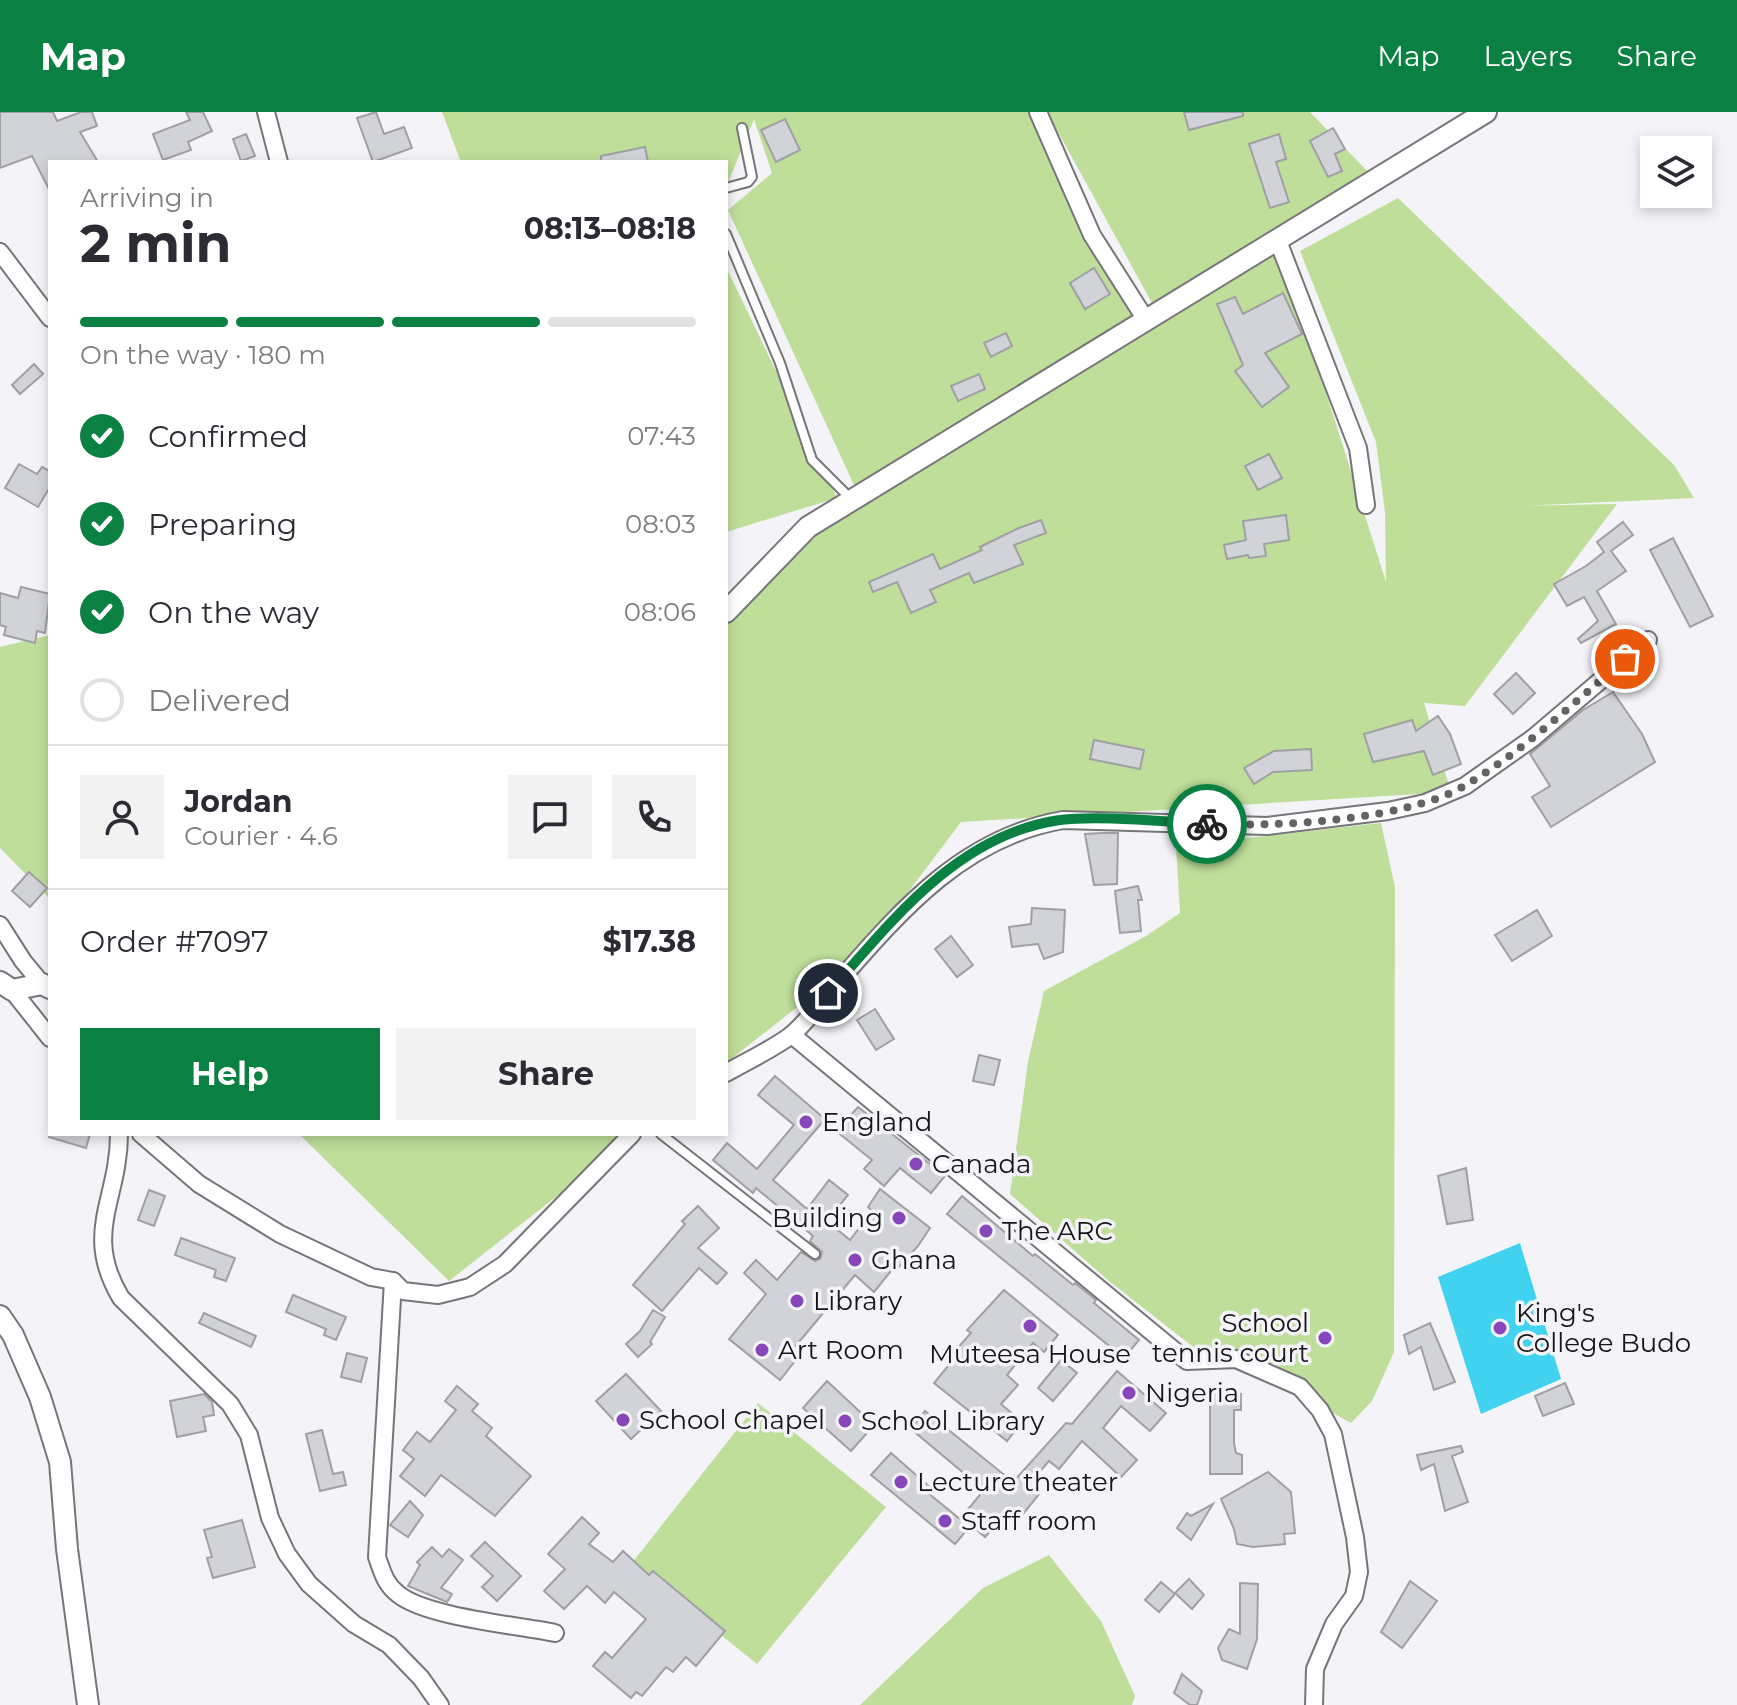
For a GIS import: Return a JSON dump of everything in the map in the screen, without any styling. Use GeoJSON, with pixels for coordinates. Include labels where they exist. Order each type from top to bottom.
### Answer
{"type":"FeatureCollection","features":[{"type":"Feature","properties":{"kind":"street"},"geometry":{"type":"LineString","coordinates":[[266,112],[278,160]]}},
{"type":"Feature","properties":{"kind":"street"},"geometry":{"type":"LineString","coordinates":[[1038,112],[1092,235],[1146,320]]}},
{"type":"Feature","properties":{"kind":"street"},"geometry":{"type":"LineString","coordinates":[[728,610],[808,527],[1486,112]]}},
{"type":"Feature","properties":{"kind":"street"},"geometry":{"type":"LineString","coordinates":[[1278,241],[1358,448],[1366,505]]}},
{"type":"Feature","properties":{"kind":"street"},"geometry":{"type":"LineString","coordinates":[[0,252],[48,315]]}},
{"type":"Feature","properties":{"kind":"street"},"geometry":{"type":"LineString","coordinates":[[728,1072],[792,1035],[892,921],[935,880],[968,855],[1004,836],[1035,825],[1063,820],[1267,826],[1388,811],[1425,803],[1465,786],[1533,738],[1648,640]]}},
{"type":"Feature","properties":{"kind":"street"},"geometry":{"type":"LineString","coordinates":[[0,925],[23,961],[46,986]]}},
{"type":"Feature","properties":{"kind":"street"},"geometry":{"type":"LineString","coordinates":[[6,986],[46,986]]}},
{"type":"Feature","properties":{"kind":"street"},"geometry":{"type":"LineString","coordinates":[[6,986],[48,1036]]}},
{"type":"Feature","properties":{"kind":"street"},"geometry":{"type":"LineString","coordinates":[[792,1035],[1187,1361],[1236,1359],[1300,1387],[1320,1410],[1333,1434],[1355,1537],[1359,1572],[1354,1596],[1334,1624],[1315,1669],[1314,1705]]}},
{"type":"Feature","properties":{"kind":"street"},"geometry":{"type":"LineString","coordinates":[[119,1136],[101,1240],[109,1278],[121,1298],[230,1404],[249,1435],[270,1518],[287,1554],[309,1584],[354,1624],[389,1645],[421,1678],[440,1705]]}},
{"type":"Feature","properties":{"kind":"street"},"geometry":{"type":"LineString","coordinates":[[143,1136],[199,1184],[280,1234],[371,1277],[393,1281],[403,1291],[438,1295],[470,1287],[505,1264],[630,1136]]}},
{"type":"Feature","properties":{"kind":"street"},"geometry":{"type":"LineString","coordinates":[[393,1281],[377,1557],[385,1581],[397,1594],[417,1607],[555,1633]]}},
{"type":"Feature","properties":{"kind":"street"},"geometry":{"type":"LineString","coordinates":[[0,1316],[13,1335],[40,1397],[60,1462],[70,1578],[88,1705]]}},
{"type":"Feature","properties":{"kind":"lane"},"geometry":{"type":"LineString","coordinates":[[728,187],[748,182],[752,177],[742,128]]}},
{"type":"Feature","properties":{"kind":"lane"},"geometry":{"type":"LineString","coordinates":[[728,239],[780,363],[812,460],[851,499]]}},
{"type":"Feature","properties":{"kind":"lane"},"geometry":{"type":"LineString","coordinates":[[664,1136],[815,1254]]}},
{"type":"Feature","properties":{"kind":"green space"},"geometry":{"type":"Polygon","coordinates":[[[442,112],[1310,112],[1371,175],[1152,303],[1057,130],[1135,319],[854,485],[728,210],[772,173],[754,119],[728,183],[728,160],[460,160],[442,112]]]}},
{"type":"Feature","properties":{"kind":"green space"},"geometry":{"type":"Polygon","coordinates":[[[1398,198],[1674,465],[1694,498],[1516,506],[1617,504],[1465,706],[1424,703],[1451,792],[961,822],[857,960],[728,1061],[728,619],[778,555],[1278,241],[1386,582],[1385,512],[1376,442],[1300,251],[1398,198]]]}},
{"type":"Feature","properties":{"kind":"green space"},"geometry":{"type":"Polygon","coordinates":[[[728,271],[837,498],[728,531],[728,271]]]}},
{"type":"Feature","properties":{"kind":"green space"},"geometry":{"type":"Polygon","coordinates":[[[48,635],[48,897],[0,848],[0,647],[48,635]]]}},
{"type":"Feature","properties":{"kind":"green space"},"geometry":{"type":"Polygon","coordinates":[[[1381,823],[1395,887],[1394,1352],[1372,1401],[1351,1423],[1259,1372],[1197,1350],[1109,1281],[1010,1194],[1028,1062],[1044,991],[1146,936],[1180,913],[1176,846],[1381,823]]]}},
{"type":"Feature","properties":{"kind":"green space"},"geometry":{"type":"Polygon","coordinates":[[[301,1136],[633,1136],[449,1281],[301,1136]]]}},
{"type":"Feature","properties":{"kind":"green space"},"geometry":{"type":"Polygon","coordinates":[[[758,1403],[886,1507],[757,1664],[632,1563],[758,1403]]]}},
{"type":"Feature","properties":{"kind":"green space"},"geometry":{"type":"Polygon","coordinates":[[[1049,1555],[1101,1621],[1135,1696],[1132,1705],[860,1705],[983,1588],[1049,1555]]]}},
{"type":"Feature","properties":{"kind":"water","name":"King's College Budo"},"geometry":{"type":"Polygon","coordinates":[[[1520,1243],[1561,1379],[1481,1414],[1438,1277],[1520,1243]]]}},
{"type":"Feature","properties":{"kind":"building"},"geometry":{"type":"Polygon","coordinates":[[[0,112],[53,112],[57,121],[81,112],[92,112],[97,126],[80,132],[97,160],[48,160],[48,187],[32,156],[0,168],[0,112]]]}},
{"type":"Feature","properties":{"kind":"building"},"geometry":{"type":"Polygon","coordinates":[[[186,112],[203,112],[212,131],[188,142],[191,150],[163,160],[153,134],[190,120],[186,112]]]}},
{"type":"Feature","properties":{"kind":"building"},"geometry":{"type":"Polygon","coordinates":[[[376,112],[384,134],[404,127],[412,148],[372,160],[357,118],[376,112]]]}},
{"type":"Feature","properties":{"kind":"building"},"geometry":{"type":"Polygon","coordinates":[[[1184,112],[1243,112],[1243,116],[1189,130],[1184,112]]]}},
{"type":"Feature","properties":{"kind":"building"},"geometry":{"type":"Polygon","coordinates":[[[785,119],[800,150],[776,162],[761,130],[785,119]]]}},
{"type":"Feature","properties":{"kind":"building"},"geometry":{"type":"Polygon","coordinates":[[[1333,128],[1345,149],[1335,154],[1342,171],[1328,177],[1310,141],[1333,128]]]}},
{"type":"Feature","properties":{"kind":"building"},"geometry":{"type":"Polygon","coordinates":[[[246,134],[255,156],[241,160],[233,139],[246,134]]]}},
{"type":"Feature","properties":{"kind":"building"},"geometry":{"type":"Polygon","coordinates":[[[1279,134],[1286,159],[1276,162],[1289,202],[1270,208],[1249,144],[1279,134]]]}},
{"type":"Feature","properties":{"kind":"building"},"geometry":{"type":"Polygon","coordinates":[[[645,147],[648,160],[601,160],[601,156],[645,147]]]}},
{"type":"Feature","properties":{"kind":"building"},"geometry":{"type":"Polygon","coordinates":[[[1094,268],[1110,294],[1085,309],[1070,283],[1094,268]]]}},
{"type":"Feature","properties":{"kind":"building"},"geometry":{"type":"Polygon","coordinates":[[[1283,293],[1302,334],[1265,353],[1289,387],[1262,407],[1235,371],[1243,365],[1217,304],[1235,297],[1243,314],[1283,293]]]}},
{"type":"Feature","properties":{"kind":"building"},"geometry":{"type":"Polygon","coordinates":[[[1006,333],[1012,346],[991,357],[984,343],[1006,333]]]}},
{"type":"Feature","properties":{"kind":"building"},"geometry":{"type":"Polygon","coordinates":[[[34,364],[43,374],[20,394],[12,385],[34,364]]]}},
{"type":"Feature","properties":{"kind":"building"},"geometry":{"type":"Polygon","coordinates":[[[979,374],[985,389],[958,401],[951,386],[979,374]]]}},
{"type":"Feature","properties":{"kind":"building"},"geometry":{"type":"Polygon","coordinates":[[[1269,454],[1282,478],[1258,490],[1245,466],[1269,454]]]}},
{"type":"Feature","properties":{"kind":"building"},"geometry":{"type":"Polygon","coordinates":[[[19,464],[37,474],[42,467],[48,470],[48,490],[38,507],[5,488],[19,464]]]}},
{"type":"Feature","properties":{"kind":"building"},"geometry":{"type":"Polygon","coordinates":[[[1286,515],[1289,540],[1264,544],[1266,556],[1227,559],[1224,545],[1246,540],[1243,521],[1286,515]]]}},
{"type":"Feature","properties":{"kind":"building"},"geometry":{"type":"Polygon","coordinates":[[[1041,520],[1046,533],[1014,545],[1023,564],[974,583],[969,573],[930,590],[936,602],[911,613],[897,582],[873,592],[869,582],[933,554],[940,569],[982,550],[980,547],[1019,528],[1041,520]]]}},
{"type":"Feature","properties":{"kind":"building"},"geometry":{"type":"Polygon","coordinates":[[[1623,522],[1633,535],[1611,551],[1626,571],[1597,591],[1616,624],[1581,643],[1578,639],[1598,621],[1584,597],[1567,606],[1554,584],[1604,552],[1597,542],[1623,522]]]}},
{"type":"Feature","properties":{"kind":"building"},"geometry":{"type":"Polygon","coordinates":[[[1673,538],[1713,616],[1690,627],[1650,550],[1673,538]]]}},
{"type":"Feature","properties":{"kind":"building"},"geometry":{"type":"Polygon","coordinates":[[[21,587],[48,594],[45,633],[37,631],[35,643],[4,635],[6,627],[0,625],[0,593],[18,598],[21,587]]]}},
{"type":"Feature","properties":{"kind":"building"},"geometry":{"type":"Polygon","coordinates":[[[1516,673],[1535,693],[1513,714],[1494,694],[1516,673]]]}},
{"type":"Feature","properties":{"kind":"building"},"geometry":{"type":"Polygon","coordinates":[[[1613,692],[1642,734],[1655,762],[1551,827],[1532,797],[1550,786],[1530,754],[1583,710],[1613,692]]]}},
{"type":"Feature","properties":{"kind":"building"},"geometry":{"type":"Polygon","coordinates":[[[1438,716],[1450,734],[1461,764],[1433,775],[1424,751],[1373,762],[1364,734],[1412,720],[1416,731],[1438,716]]]}},
{"type":"Feature","properties":{"kind":"building"},"geometry":{"type":"Polygon","coordinates":[[[1094,740],[1144,750],[1140,769],[1090,759],[1094,740]]]}},
{"type":"Feature","properties":{"kind":"building"},"geometry":{"type":"Polygon","coordinates":[[[1311,749],[1312,770],[1273,772],[1254,784],[1244,768],[1274,751],[1311,749]]]}},
{"type":"Feature","properties":{"kind":"building"},"geometry":{"type":"Polygon","coordinates":[[[1118,833],[1117,884],[1094,885],[1085,834],[1118,833]]]}},
{"type":"Feature","properties":{"kind":"building"},"geometry":{"type":"Polygon","coordinates":[[[29,872],[47,888],[30,907],[12,891],[29,872]]]}},
{"type":"Feature","properties":{"kind":"building"},"geometry":{"type":"Polygon","coordinates":[[[1138,886],[1142,900],[1138,900],[1141,931],[1120,933],[1115,891],[1138,886]]]}},
{"type":"Feature","properties":{"kind":"building"},"geometry":{"type":"Polygon","coordinates":[[[1032,908],[1065,910],[1063,952],[1044,959],[1038,944],[1012,947],[1009,927],[1031,924],[1032,908]]]}},
{"type":"Feature","properties":{"kind":"building"},"geometry":{"type":"Polygon","coordinates":[[[1537,910],[1552,936],[1512,961],[1495,935],[1537,910]]]}},
{"type":"Feature","properties":{"kind":"building"},"geometry":{"type":"Polygon","coordinates":[[[951,936],[973,965],[957,977],[935,949],[951,936]]]}},
{"type":"Feature","properties":{"kind":"building"},"geometry":{"type":"Polygon","coordinates":[[[875,1009],[894,1039],[876,1050],[857,1020],[875,1009]]]}},
{"type":"Feature","properties":{"kind":"building"},"geometry":{"type":"Polygon","coordinates":[[[979,1055],[1000,1060],[994,1085],[973,1081],[979,1055]]]}},
{"type":"Feature","properties":{"kind":"building"},"geometry":{"type":"Polygon","coordinates":[[[775,1076],[825,1119],[773,1180],[807,1209],[829,1180],[848,1195],[827,1221],[850,1240],[872,1211],[868,1207],[880,1189],[930,1228],[918,1246],[898,1268],[895,1266],[874,1292],[855,1275],[788,1355],[795,1361],[780,1380],[729,1339],[766,1294],[744,1273],[756,1260],[777,1280],[801,1252],[815,1261],[820,1259],[822,1252],[810,1241],[813,1236],[756,1188],[753,1193],[713,1160],[727,1143],[757,1169],[794,1125],[758,1095],[775,1076]]]}},
{"type":"Feature","properties":{"kind":"building"},"geometry":{"type":"Polygon","coordinates":[[[858,1107],[945,1176],[931,1193],[900,1168],[884,1186],[864,1169],[872,1160],[836,1131],[858,1107]]]}},
{"type":"Feature","properties":{"kind":"building"},"geometry":{"type":"Polygon","coordinates":[[[49,1136],[89,1136],[86,1148],[49,1136]]]}},
{"type":"Feature","properties":{"kind":"building"},"geometry":{"type":"Polygon","coordinates":[[[1466,1168],[1473,1220],[1447,1224],[1438,1176],[1466,1168]]]}},
{"type":"Feature","properties":{"kind":"building"},"geometry":{"type":"Polygon","coordinates":[[[149,1190],[165,1196],[154,1226],[138,1220],[149,1190]]]}},
{"type":"Feature","properties":{"kind":"building"},"geometry":{"type":"Polygon","coordinates":[[[962,1196],[1033,1256],[1035,1254],[1096,1300],[1094,1303],[1139,1340],[1124,1358],[947,1214],[962,1196]]]}},
{"type":"Feature","properties":{"kind":"building"},"geometry":{"type":"Polygon","coordinates":[[[698,1206],[719,1228],[698,1248],[727,1273],[717,1284],[699,1268],[662,1311],[633,1285],[685,1224],[682,1221],[698,1206]]]}},
{"type":"Feature","properties":{"kind":"building"},"geometry":{"type":"Polygon","coordinates":[[[181,1238],[235,1258],[226,1281],[214,1277],[216,1270],[175,1255],[181,1238]]]}},
{"type":"Feature","properties":{"kind":"building"},"geometry":{"type":"Polygon","coordinates":[[[1004,1290],[1058,1335],[1044,1352],[1033,1343],[1007,1375],[1018,1385],[1001,1404],[1022,1422],[1007,1441],[934,1383],[958,1354],[955,1351],[971,1333],[967,1330],[1004,1290]]]}},
{"type":"Feature","properties":{"kind":"building"},"geometry":{"type":"Polygon","coordinates":[[[293,1295],[346,1317],[336,1340],[324,1335],[326,1329],[286,1312],[293,1295]]]}},
{"type":"Feature","properties":{"kind":"building"},"geometry":{"type":"Polygon","coordinates":[[[653,1310],[665,1317],[650,1342],[652,1344],[638,1357],[626,1344],[640,1331],[653,1310]]]}},
{"type":"Feature","properties":{"kind":"building"},"geometry":{"type":"Polygon","coordinates":[[[204,1313],[256,1336],[251,1347],[199,1323],[204,1313]]]}},
{"type":"Feature","properties":{"kind":"building"},"geometry":{"type":"Polygon","coordinates":[[[1430,1323],[1455,1382],[1434,1390],[1421,1347],[1409,1354],[1404,1335],[1430,1323]]]}},
{"type":"Feature","properties":{"kind":"building"},"geometry":{"type":"Polygon","coordinates":[[[347,1353],[367,1358],[361,1382],[341,1377],[347,1353]]]}},
{"type":"Feature","properties":{"kind":"building"},"geometry":{"type":"Polygon","coordinates":[[[1061,1360],[1077,1373],[1053,1401],[1038,1388],[1061,1360]]]}},
{"type":"Feature","properties":{"kind":"building"},"geometry":{"type":"Polygon","coordinates":[[[1117,1371],[1166,1413],[1150,1431],[1121,1406],[1103,1428],[1137,1460],[1121,1477],[1082,1441],[1059,1469],[1049,1461],[1029,1484],[1040,1493],[1019,1519],[1008,1510],[985,1537],[971,1525],[955,1544],[871,1475],[891,1453],[932,1489],[928,1493],[960,1519],[984,1490],[911,1429],[925,1411],[1013,1482],[1066,1423],[1072,1424],[1117,1371]]]}},
{"type":"Feature","properties":{"kind":"building"},"geometry":{"type":"Polygon","coordinates":[[[626,1374],[661,1411],[631,1439],[596,1401],[626,1374]]]}},
{"type":"Feature","properties":{"kind":"building"},"geometry":{"type":"Polygon","coordinates":[[[827,1381],[874,1425],[851,1451],[803,1408],[827,1381]]]}},
{"type":"Feature","properties":{"kind":"building"},"geometry":{"type":"Polygon","coordinates":[[[1565,1383],[1574,1404],[1543,1416],[1535,1396],[1565,1383]]]}},
{"type":"Feature","properties":{"kind":"building"},"geometry":{"type":"Polygon","coordinates":[[[457,1386],[478,1404],[472,1411],[492,1428],[486,1436],[531,1476],[495,1516],[441,1475],[425,1496],[400,1476],[414,1459],[403,1450],[417,1432],[430,1442],[456,1410],[445,1401],[457,1386]]]}},
{"type":"Feature","properties":{"kind":"building"},"geometry":{"type":"Polygon","coordinates":[[[1210,1386],[1241,1394],[1241,1410],[1234,1410],[1234,1443],[1236,1453],[1242,1455],[1242,1474],[1210,1474],[1210,1386]]]}},
{"type":"Feature","properties":{"kind":"building"},"geometry":{"type":"Polygon","coordinates":[[[204,1394],[212,1402],[214,1415],[203,1417],[206,1431],[177,1437],[170,1401],[204,1394]]]}},
{"type":"Feature","properties":{"kind":"building"},"geometry":{"type":"Polygon","coordinates":[[[322,1430],[333,1474],[343,1472],[346,1485],[320,1491],[306,1434],[322,1430]]]}},
{"type":"Feature","properties":{"kind":"building"},"geometry":{"type":"Polygon","coordinates":[[[1461,1446],[1463,1452],[1452,1456],[1468,1502],[1445,1511],[1434,1464],[1421,1470],[1417,1455],[1461,1446]]]}},
{"type":"Feature","properties":{"kind":"building"},"geometry":{"type":"Polygon","coordinates":[[[1268,1472],[1291,1492],[1295,1533],[1284,1534],[1285,1544],[1253,1547],[1237,1544],[1221,1499],[1268,1472]]]}},
{"type":"Feature","properties":{"kind":"building"},"geometry":{"type":"Polygon","coordinates":[[[410,1501],[423,1515],[408,1537],[390,1525],[410,1501]]]}},
{"type":"Feature","properties":{"kind":"building"},"geometry":{"type":"Polygon","coordinates":[[[1213,1504],[1191,1540],[1177,1528],[1187,1513],[1191,1516],[1213,1504]]]}},
{"type":"Feature","properties":{"kind":"building"},"geometry":{"type":"Polygon","coordinates":[[[582,1517],[599,1533],[589,1544],[613,1562],[623,1551],[649,1575],[653,1571],[725,1631],[696,1666],[686,1657],[673,1672],[666,1667],[642,1696],[636,1692],[631,1698],[593,1666],[605,1652],[612,1658],[646,1619],[614,1592],[605,1603],[587,1586],[564,1609],[544,1591],[565,1569],[548,1554],[582,1517]]]}},
{"type":"Feature","properties":{"kind":"building"},"geometry":{"type":"Polygon","coordinates":[[[242,1520],[255,1567],[213,1578],[207,1558],[212,1557],[204,1530],[242,1520]]]}},
{"type":"Feature","properties":{"kind":"building"},"geometry":{"type":"Polygon","coordinates":[[[485,1542],[521,1576],[497,1601],[482,1587],[493,1576],[471,1556],[485,1542]]]}},
{"type":"Feature","properties":{"kind":"building"},"geometry":{"type":"Polygon","coordinates":[[[432,1547],[442,1557],[449,1549],[463,1560],[441,1588],[452,1594],[447,1602],[408,1586],[420,1565],[417,1562],[432,1547]]]}},
{"type":"Feature","properties":{"kind":"building"},"geometry":{"type":"Polygon","coordinates":[[[1189,1579],[1204,1595],[1192,1609],[1175,1593],[1189,1579]]]}},
{"type":"Feature","properties":{"kind":"building"},"geometry":{"type":"Polygon","coordinates":[[[1410,1581],[1437,1601],[1402,1648],[1381,1632],[1410,1581]]]}},
{"type":"Feature","properties":{"kind":"building"},"geometry":{"type":"Polygon","coordinates":[[[1161,1582],[1175,1594],[1159,1612],[1145,1600],[1161,1582]]]}},
{"type":"Feature","properties":{"kind":"building"},"geometry":{"type":"Polygon","coordinates":[[[1240,1583],[1258,1584],[1257,1639],[1247,1669],[1222,1660],[1218,1648],[1229,1629],[1240,1634],[1240,1583]]]}},
{"type":"Feature","properties":{"kind":"building"},"geometry":{"type":"Polygon","coordinates":[[[1182,1674],[1202,1691],[1197,1705],[1190,1705],[1174,1693],[1182,1674]]]}},
{"type":"Feature","properties":{"kind":"way so far"},"geometry":{"type":"LineString","coordinates":[[1207,824],[1267,826],[1388,811],[1425,803],[1465,786],[1533,738],[1625,659]]}},
{"type":"Feature","properties":{"kind":"place","name":"England"},"geometry":{"type":"Point","coordinates":[806,1122]}},
{"type":"Feature","properties":{"kind":"place","name":"Canada"},"geometry":{"type":"Point","coordinates":[916,1164]}},
{"type":"Feature","properties":{"kind":"place","name":"Building"},"geometry":{"type":"Point","coordinates":[899,1218]}},
{"type":"Feature","properties":{"kind":"place","name":"The ARC"},"geometry":{"type":"Point","coordinates":[986,1231]}},
{"type":"Feature","properties":{"kind":"place","name":"Ghana"},"geometry":{"type":"Point","coordinates":[855,1260]}},
{"type":"Feature","properties":{"kind":"place","name":"Library"},"geometry":{"type":"Point","coordinates":[797,1301]}},
{"type":"Feature","properties":{"kind":"place","name":"Muteesa House"},"geometry":{"type":"Point","coordinates":[1030,1326]}},
{"type":"Feature","properties":{"kind":"place","name":"King's College Budo"},"geometry":{"type":"Point","coordinates":[1500,1328]}},
{"type":"Feature","properties":{"kind":"place","name":"School tennis court"},"geometry":{"type":"Point","coordinates":[1325,1338]}},
{"type":"Feature","properties":{"kind":"place","name":"Art Room"},"geometry":{"type":"Point","coordinates":[762,1350]}},
{"type":"Feature","properties":{"kind":"place","name":"Nigeria"},"geometry":{"type":"Point","coordinates":[1129,1393]}},
{"type":"Feature","properties":{"kind":"place","name":"School Chapel"},"geometry":{"type":"Point","coordinates":[623,1420]}},
{"type":"Feature","properties":{"kind":"place","name":"School Library"},"geometry":{"type":"Point","coordinates":[845,1421]}},
{"type":"Feature","properties":{"kind":"place","name":"Lecture theater"},"geometry":{"type":"Point","coordinates":[901,1482]}},
{"type":"Feature","properties":{"kind":"place","name":"Staff room"},"geometry":{"type":"Point","coordinates":[945,1521]}},
{"type":"Feature","properties":{"kind":"route"},"geometry":{"type":"LineString","coordinates":[[828,993],[892,921],[935,880],[968,855],[1004,836],[1035,825],[1063,820],[1207,824]]}}]}
